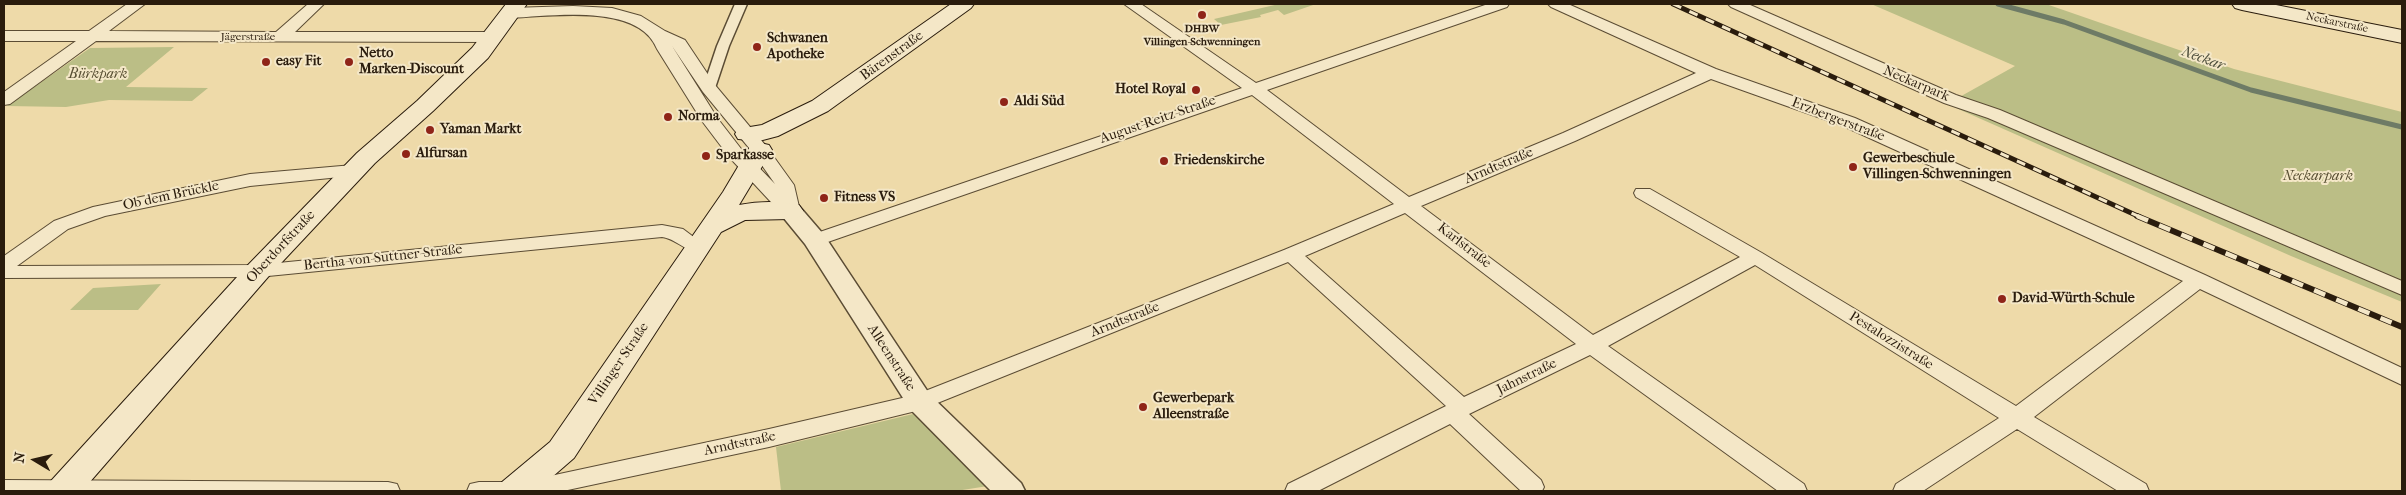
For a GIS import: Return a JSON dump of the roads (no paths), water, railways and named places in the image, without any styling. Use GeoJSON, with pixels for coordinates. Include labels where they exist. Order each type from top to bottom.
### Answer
{"type":"FeatureCollection","features":[{"type":"Feature","properties":{"kind":"main road","name":"Bärenstraße"},"geometry":{"type":"LineString","coordinates":[[750,151],[818,111],[820,106],[964,4]]}},
{"type":"Feature","properties":{"kind":"main road","name":"Neckarstraße"},"geometry":{"type":"LineString","coordinates":[[2242,4],[2402,37]]}},
{"type":"Feature","properties":{"kind":"main road","name":"Oberdorfstraße"},"geometry":{"type":"LineString","coordinates":[[63,490],[258,271],[353,171],[432,100],[480,53],[514,9]]}},
{"type":"Feature","properties":{"kind":"main road","name":"Villinger Straße"},"geometry":{"type":"LineString","coordinates":[[515,491],[562,450],[736,193],[750,151]]}},
{"type":"Feature","properties":{"kind":"main road","name":"Villinger Straße"},"geometry":{"type":"LineString","coordinates":[[705,237],[727,216],[744,212],[790,211]]}},
{"type":"Feature","properties":{"kind":"street"},"geometry":{"type":"LineString","coordinates":[[4,100],[137,4]]}},
{"type":"Feature","properties":{"kind":"street"},"geometry":{"type":"LineString","coordinates":[[280,37],[317,4]]}},
{"type":"Feature","properties":{"kind":"street"},"geometry":{"type":"LineString","coordinates":[[542,4],[573,11]]}},
{"type":"Feature","properties":{"kind":"street"},"geometry":{"type":"LineString","coordinates":[[709,88],[723,46],[742,4]]}},
{"type":"Feature","properties":{"kind":"street","name":"Karlstraße"},"geometry":{"type":"LineString","coordinates":[[1131,4],[1253,88],[1408,204],[1592,346],[1795,491]]}},
{"type":"Feature","properties":{"kind":"street","name":"August-Reitz-Straße"},"geometry":{"type":"LineString","coordinates":[[815,240],[1502,4]]}},
{"type":"Feature","properties":{"kind":"street","name":"Erzbergerstraße"},"geometry":{"type":"LineString","coordinates":[[1556,4],[1710,74],[1849,122],[2198,280],[2402,377]]}},
{"type":"Feature","properties":{"kind":"street","name":"Neckarpark"},"geometry":{"type":"LineString","coordinates":[[1736,4],[1950,99],[1994,114],[2402,289]]}},
{"type":"Feature","properties":{"kind":"street"},"geometry":{"type":"LineString","coordinates":[[514,9],[612,13],[636,19],[658,34],[679,43],[750,151]]}},
{"type":"Feature","properties":{"kind":"street"},"geometry":{"type":"LineString","coordinates":[[658,34],[665,49],[711,121],[750,151]]}},
{"type":"Feature","properties":{"kind":"street","name":"Jägerstraße"},"geometry":{"type":"LineString","coordinates":[[4,36],[492,37]]}},
{"type":"Feature","properties":{"kind":"street","name":"Arndtstraße"},"geometry":{"type":"LineString","coordinates":[[479,491],[515,491],[549,488],[920,402],[1291,254],[1569,137],[1710,74]]}},
{"type":"Feature","properties":{"kind":"street","name":"Alleenstraße"},"geometry":{"type":"LineString","coordinates":[[750,151],[790,211],[815,240],[920,402],[1010,491]]}},
{"type":"Feature","properties":{"kind":"street","name":"Ob dem Brückle"},"geometry":{"type":"LineString","coordinates":[[4,265],[61,225],[100,211],[250,180],[353,171]]}},
{"type":"Feature","properties":{"kind":"street","name":"Pestalozzistraße"},"geometry":{"type":"LineString","coordinates":[[1643,193],[1755,257],[2137,491]]}},
{"type":"Feature","properties":{"kind":"street","name":"Bertha-von-Suttner-Straße"},"geometry":{"type":"LineString","coordinates":[[4,272],[258,271],[662,231],[705,237]]}},
{"type":"Feature","properties":{"kind":"street"},"geometry":{"type":"LineString","coordinates":[[1291,254],[1458,410],[1532,487]]}},
{"type":"Feature","properties":{"kind":"street","name":"Jahnstraße"},"geometry":{"type":"LineString","coordinates":[[1297,491],[1375,450],[1592,346],[1755,257]]}},
{"type":"Feature","properties":{"kind":"street"},"geometry":{"type":"LineString","coordinates":[[1905,491],[2016,418],[2198,280]]}},
{"type":"Feature","properties":{"kind":"street"},"geometry":{"type":"LineString","coordinates":[[549,488],[562,450]]}},
{"type":"Feature","properties":{"kind":"street"},"geometry":{"type":"LineString","coordinates":[[4,489],[388,491]]}},
{"type":"Feature","properties":{"kind":"waterway","name":"Neckar"},"geometry":{"type":"LineString","coordinates":[[1998,4],[2064,22],[2251,90],[2402,127]]}},
{"type":"Feature","properties":{"kind":"railway"},"geometry":{"type":"LineString","coordinates":[[1673,4],[2140,217]]}},
{"type":"Feature","properties":{"kind":"railway"},"geometry":{"type":"LineString","coordinates":[[2137,216],[2402,327]]}},
{"type":"Feature","properties":{"kind":"place","name":"DHBW Villingen-Schwenningen"},"geometry":{"type":"Point","coordinates":[1202,15]}},
{"type":"Feature","properties":{"kind":"place","name":"Schwanen Apotheke"},"geometry":{"type":"Point","coordinates":[757,47]}},
{"type":"Feature","properties":{"kind":"place","name":"easy Fit"},"geometry":{"type":"Point","coordinates":[266,62]}},
{"type":"Feature","properties":{"kind":"place","name":"Netto Marken-Discount"},"geometry":{"type":"Point","coordinates":[349,62]}},
{"type":"Feature","properties":{"kind":"place","name":"Hotel Royal"},"geometry":{"type":"Point","coordinates":[1196,90]}},
{"type":"Feature","properties":{"kind":"place","name":"Aldi Süd"},"geometry":{"type":"Point","coordinates":[1004,102]}},
{"type":"Feature","properties":{"kind":"place","name":"Norma"},"geometry":{"type":"Point","coordinates":[668,117]}},
{"type":"Feature","properties":{"kind":"place","name":"Yaman Markt"},"geometry":{"type":"Point","coordinates":[430,130]}},
{"type":"Feature","properties":{"kind":"place","name":"Alfursan"},"geometry":{"type":"Point","coordinates":[406,154]}},
{"type":"Feature","properties":{"kind":"place","name":"Sparkasse"},"geometry":{"type":"Point","coordinates":[706,156]}},
{"type":"Feature","properties":{"kind":"place","name":"Friedenskirche"},"geometry":{"type":"Point","coordinates":[1164,161]}},
{"type":"Feature","properties":{"kind":"place","name":"Gewerbeschule Villingen-Schwenningen"},"geometry":{"type":"Point","coordinates":[1853,167]}},
{"type":"Feature","properties":{"kind":"place","name":"Fitness VS"},"geometry":{"type":"Point","coordinates":[824,198]}},
{"type":"Feature","properties":{"kind":"place","name":"David-Würth-Schule"},"geometry":{"type":"Point","coordinates":[2002,299]}},
{"type":"Feature","properties":{"kind":"place","name":"Gewerbepark Alleenstraße"},"geometry":{"type":"Point","coordinates":[1143,407]}},
{"type":"Feature","properties":{"kind":"park label","name":"Bürkpark"},"geometry":{"type":"Point","coordinates":[98,75]}}]}
